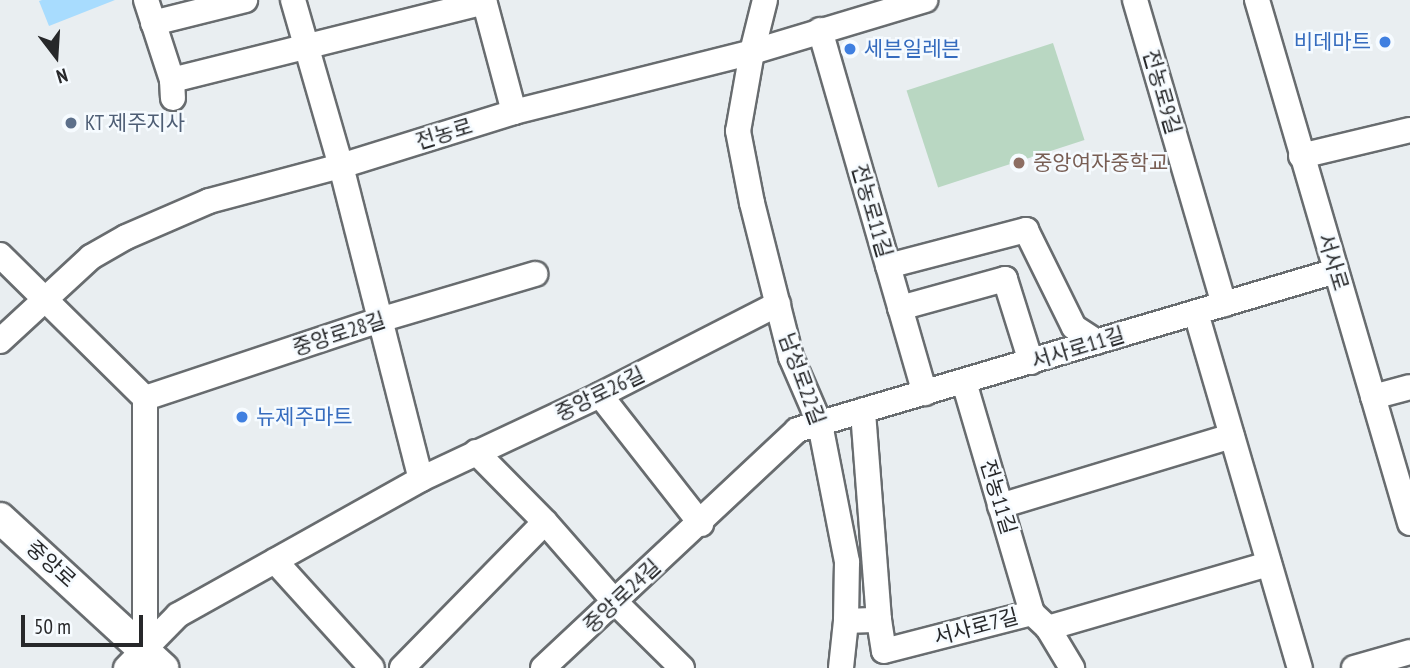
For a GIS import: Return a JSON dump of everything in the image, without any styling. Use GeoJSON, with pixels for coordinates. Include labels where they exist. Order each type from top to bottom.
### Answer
{"type":"FeatureCollection","features":[{"type":"Feature","properties":{"kind":"main road","name":"중앙로"},"geometry":{"type":"LineString","coordinates":[[0,518],[145,662]]}},
{"type":"Feature","properties":{"kind":"street"},"geometry":{"type":"LineString","coordinates":[[245,0],[149,12],[172,89],[306,47],[484,1],[514,112]]}},
{"type":"Feature","properties":{"kind":"street"},"geometry":{"type":"LineString","coordinates":[[293,0],[341,166],[421,479]]}},
{"type":"Feature","properties":{"kind":"street","name":"남성로22길"},"geometry":{"type":"LineString","coordinates":[[765,0],[752,52],[738,131],[752,203],[791,357],[820,424],[847,562],[842,668]]}},
{"type":"Feature","properties":{"kind":"street","name":"전농로"},"geometry":{"type":"LineString","coordinates":[[0,341],[91,257],[126,237],[209,201],[341,166],[514,112],[752,52],[925,0]]}},
{"type":"Feature","properties":{"kind":"street","name":"전농로9길"},"geometry":{"type":"LineString","coordinates":[[1135,0],[1224,304]]}},
{"type":"Feature","properties":{"kind":"street","name":"서사로"},"geometry":{"type":"LineString","coordinates":[[1257,0],[1410,523]]}},
{"type":"Feature","properties":{"kind":"street","name":"전농로11길"},"geometry":{"type":"LineString","coordinates":[[820,30],[925,393]]}},
{"type":"Feature","properties":{"kind":"street"},"geometry":{"type":"LineString","coordinates":[[1301,156],[1410,130]]}},
{"type":"Feature","properties":{"kind":"street"},"geometry":{"type":"LineString","coordinates":[[888,266],[1026,230],[1074,327],[1097,342]]}},
{"type":"Feature","properties":{"kind":"street"},"geometry":{"type":"LineString","coordinates":[[0,255],[145,398],[145,662]]}},
{"type":"Feature","properties":{"kind":"street","name":"서사로11길"},"geometry":{"type":"LineString","coordinates":[[820,424],[1336,271]]}},
{"type":"Feature","properties":{"kind":"street","name":"중앙로28길"},"geometry":{"type":"LineString","coordinates":[[145,398],[379,320],[535,274]]}},
{"type":"Feature","properties":{"kind":"street"},"geometry":{"type":"LineString","coordinates":[[900,308],[1005,279],[1031,362]]}},
{"type":"Feature","properties":{"kind":"street","name":"중앙로26길"},"geometry":{"type":"LineString","coordinates":[[145,662],[178,615],[421,479],[600,395],[778,304]]}},
{"type":"Feature","properties":{"kind":"street"},"geometry":{"type":"LineString","coordinates":[[1196,313],[1300,668]]}},
{"type":"Feature","properties":{"kind":"street","name":"전농11길"},"geometry":{"type":"LineString","coordinates":[[964,382],[1000,506],[1040,620]]}},
{"type":"Feature","properties":{"kind":"street"},"geometry":{"type":"LineString","coordinates":[[1373,397],[1410,387]]}},
{"type":"Feature","properties":{"kind":"street"},"geometry":{"type":"LineString","coordinates":[[600,395],[701,524]]}},
{"type":"Feature","properties":{"kind":"street","name":"서사로7길"},"geometry":{"type":"LineString","coordinates":[[863,411],[879,621],[884,651],[1040,620],[1072,668]]}},
{"type":"Feature","properties":{"kind":"street","name":"중앙로24길"},"geometry":{"type":"LineString","coordinates":[[543,668],[701,524],[797,430],[820,424]]}},
{"type":"Feature","properties":{"kind":"street"},"geometry":{"type":"LineString","coordinates":[[1000,506],[1232,436]]}},
{"type":"Feature","properties":{"kind":"street"},"geometry":{"type":"LineString","coordinates":[[476,452],[545,522],[615,602],[682,668]]}},
{"type":"Feature","properties":{"kind":"street"},"geometry":{"type":"LineString","coordinates":[[402,668],[545,522]]}},
{"type":"Feature","properties":{"kind":"street"},"geometry":{"type":"LineString","coordinates":[[275,561],[372,668]]}},
{"type":"Feature","properties":{"kind":"street"},"geometry":{"type":"LineString","coordinates":[[1040,620],[1269,564]]}},
{"type":"Feature","properties":{"kind":"street"},"geometry":{"type":"LineString","coordinates":[[846,621],[879,621]]}},
{"type":"Feature","properties":{"kind":"street"},"geometry":{"type":"LineString","coordinates":[[1354,668],[1410,652]]}},
{"type":"Feature","properties":{"kind":"green space"},"geometry":{"type":"Polygon","coordinates":[[[1053,43],[1085,140],[938,188],[907,91],[1053,43]]]}},
{"type":"Feature","properties":{"kind":"water"},"geometry":{"type":"Polygon","coordinates":[[[115,0],[49,26],[39,1],[115,0]]]}},
{"type":"Feature","properties":{"kind":"place","name":"비데마트"},"geometry":{"type":"Point","coordinates":[1385,42]}},
{"type":"Feature","properties":{"kind":"place","name":"세븐일레븐"},"geometry":{"type":"Point","coordinates":[850,49]}},
{"type":"Feature","properties":{"kind":"place","name":"KT 제주지사"},"geometry":{"type":"Point","coordinates":[71,123]}},
{"type":"Feature","properties":{"kind":"place","name":"중앙여자중학교"},"geometry":{"type":"Point","coordinates":[1019,163]}},
{"type":"Feature","properties":{"kind":"place","name":"뉴제주마트"},"geometry":{"type":"Point","coordinates":[242,417]}}]}
